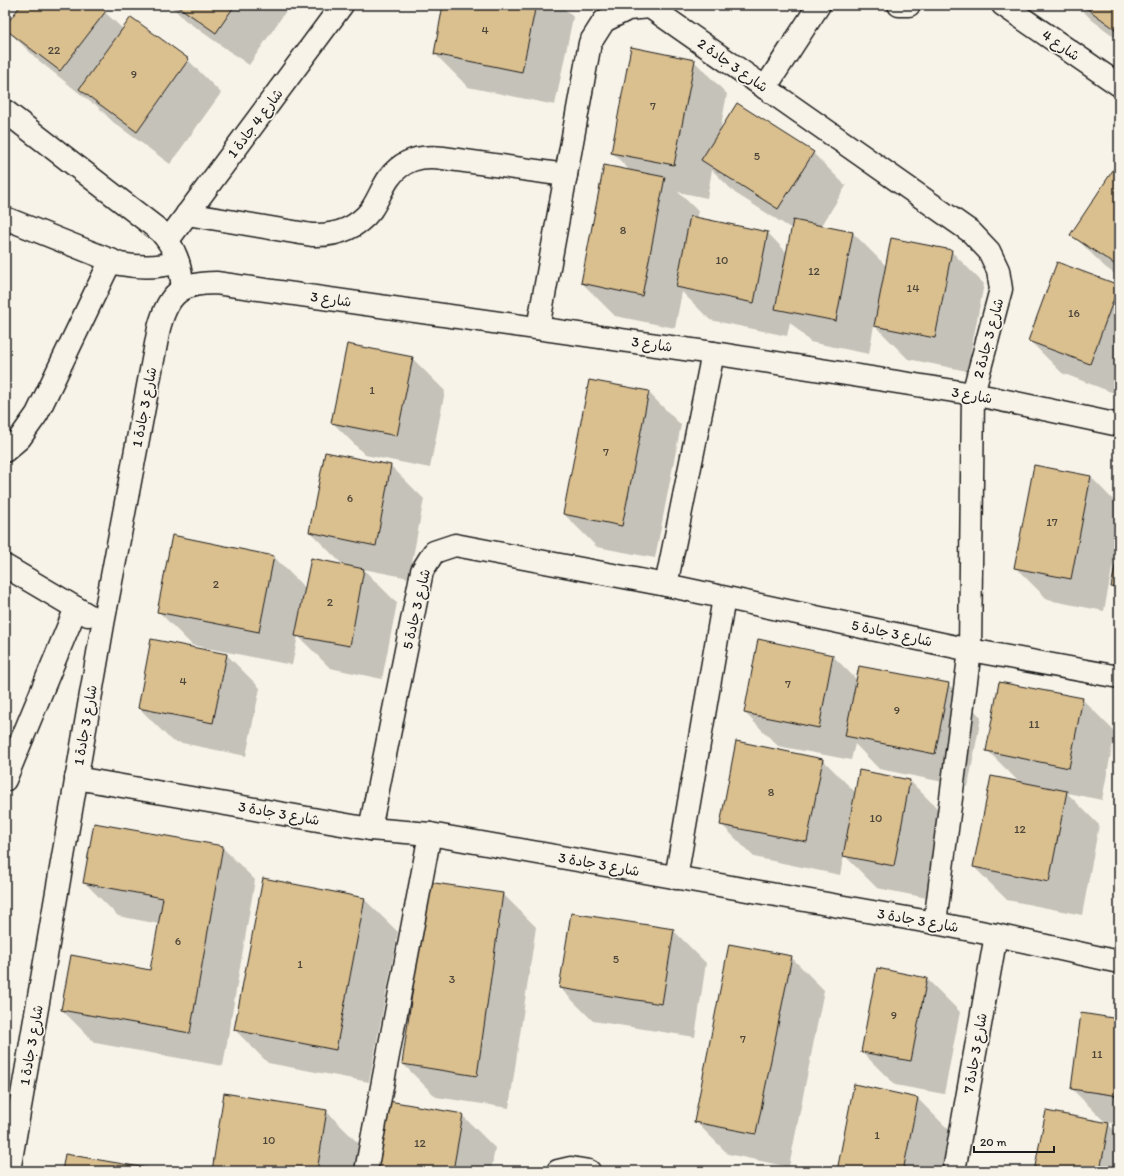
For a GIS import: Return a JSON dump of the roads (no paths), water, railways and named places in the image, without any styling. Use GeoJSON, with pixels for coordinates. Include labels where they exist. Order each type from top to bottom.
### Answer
{"type":"FeatureCollection","features":[{"type":"Feature","properties":{"kind":"street","name":"شارع 4 جادة 1"},"geometry":{"type":"LineString","coordinates":[[168,240],[342,5]]}},
{"type":"Feature","properties":{"kind":"street"},"geometry":{"type":"LineString","coordinates":[[765,88],[819,5]]}},
{"type":"Feature","properties":{"kind":"street"},"geometry":{"type":"LineString","coordinates":[[899,5],[909,5]]}},
{"type":"Feature","properties":{"kind":"street","name":"شارع 4"},"geometry":{"type":"LineString","coordinates":[[1003,5],[1119,85]]}},
{"type":"Feature","properties":{"kind":"street","name":"شارع 3 جادة 2"},"geometry":{"type":"LineString","coordinates":[[538,328],[590,43],[604,21],[628,10],[650,7],[971,232],[989,251],[998,270],[1001,289],[973,394],[970,650],[935,923]]}},
{"type":"Feature","properties":{"kind":"street"},"geometry":{"type":"LineString","coordinates":[[5,111],[160,231],[174,250],[183,288]]}},
{"type":"Feature","properties":{"kind":"street"},"geometry":{"type":"LineString","coordinates":[[187,214],[312,236],[326,236],[340,233],[353,227],[363,219],[371,209],[389,178],[405,163],[415,159],[429,156],[566,175]]}},
{"type":"Feature","properties":{"kind":"street"},"geometry":{"type":"LineString","coordinates":[[7,226],[120,264],[154,268],[178,262]]}},
{"type":"Feature","properties":{"kind":"street"},"geometry":{"type":"LineString","coordinates":[[5,450],[20,438],[37,414],[111,260]]}},
{"type":"Feature","properties":{"kind":"street","name":"شارع 3"},"geometry":{"type":"LineString","coordinates":[[183,288],[205,283],[216,283],[713,353],[973,394],[1119,425]]}},
{"type":"Feature","properties":{"kind":"street","name":"شارع 3 جادة 1"},"geometry":{"type":"LineString","coordinates":[[9,1171],[103,624],[159,328],[167,305],[174,295],[183,288]]}},
{"type":"Feature","properties":{"kind":"street"},"geometry":{"type":"LineString","coordinates":[[666,585],[713,353]]}},
{"type":"Feature","properties":{"kind":"street","name":"شارع 3 جادة 5"},"geometry":{"type":"LineString","coordinates":[[370,829],[422,571],[434,552],[455,545],[666,585],[970,650],[1119,678]]}},
{"type":"Feature","properties":{"kind":"street"},"geometry":{"type":"LineString","coordinates":[[5,566],[103,624]]}},
{"type":"Feature","properties":{"kind":"street"},"geometry":{"type":"LineString","coordinates":[[676,878],[724,598]]}},
{"type":"Feature","properties":{"kind":"street"},"geometry":{"type":"LineString","coordinates":[[5,780],[76,608]]}},
{"type":"Feature","properties":{"kind":"street","name":"شارع 3 جادة 3"},"geometry":{"type":"LineString","coordinates":[[76,778],[370,829],[430,834],[935,923],[1119,962]]}},
{"type":"Feature","properties":{"kind":"street"},"geometry":{"type":"LineString","coordinates":[[366,1171],[430,834]]}},
{"type":"Feature","properties":{"kind":"street","name":"شارع 3 جادة 7"},"geometry":{"type":"LineString","coordinates":[[954,1171],[996,935]]}},
{"type":"Feature","properties":{"kind":"street"},"geometry":{"type":"LineString","coordinates":[[558,1171],[571,1168],[589,1171]]}}]}
